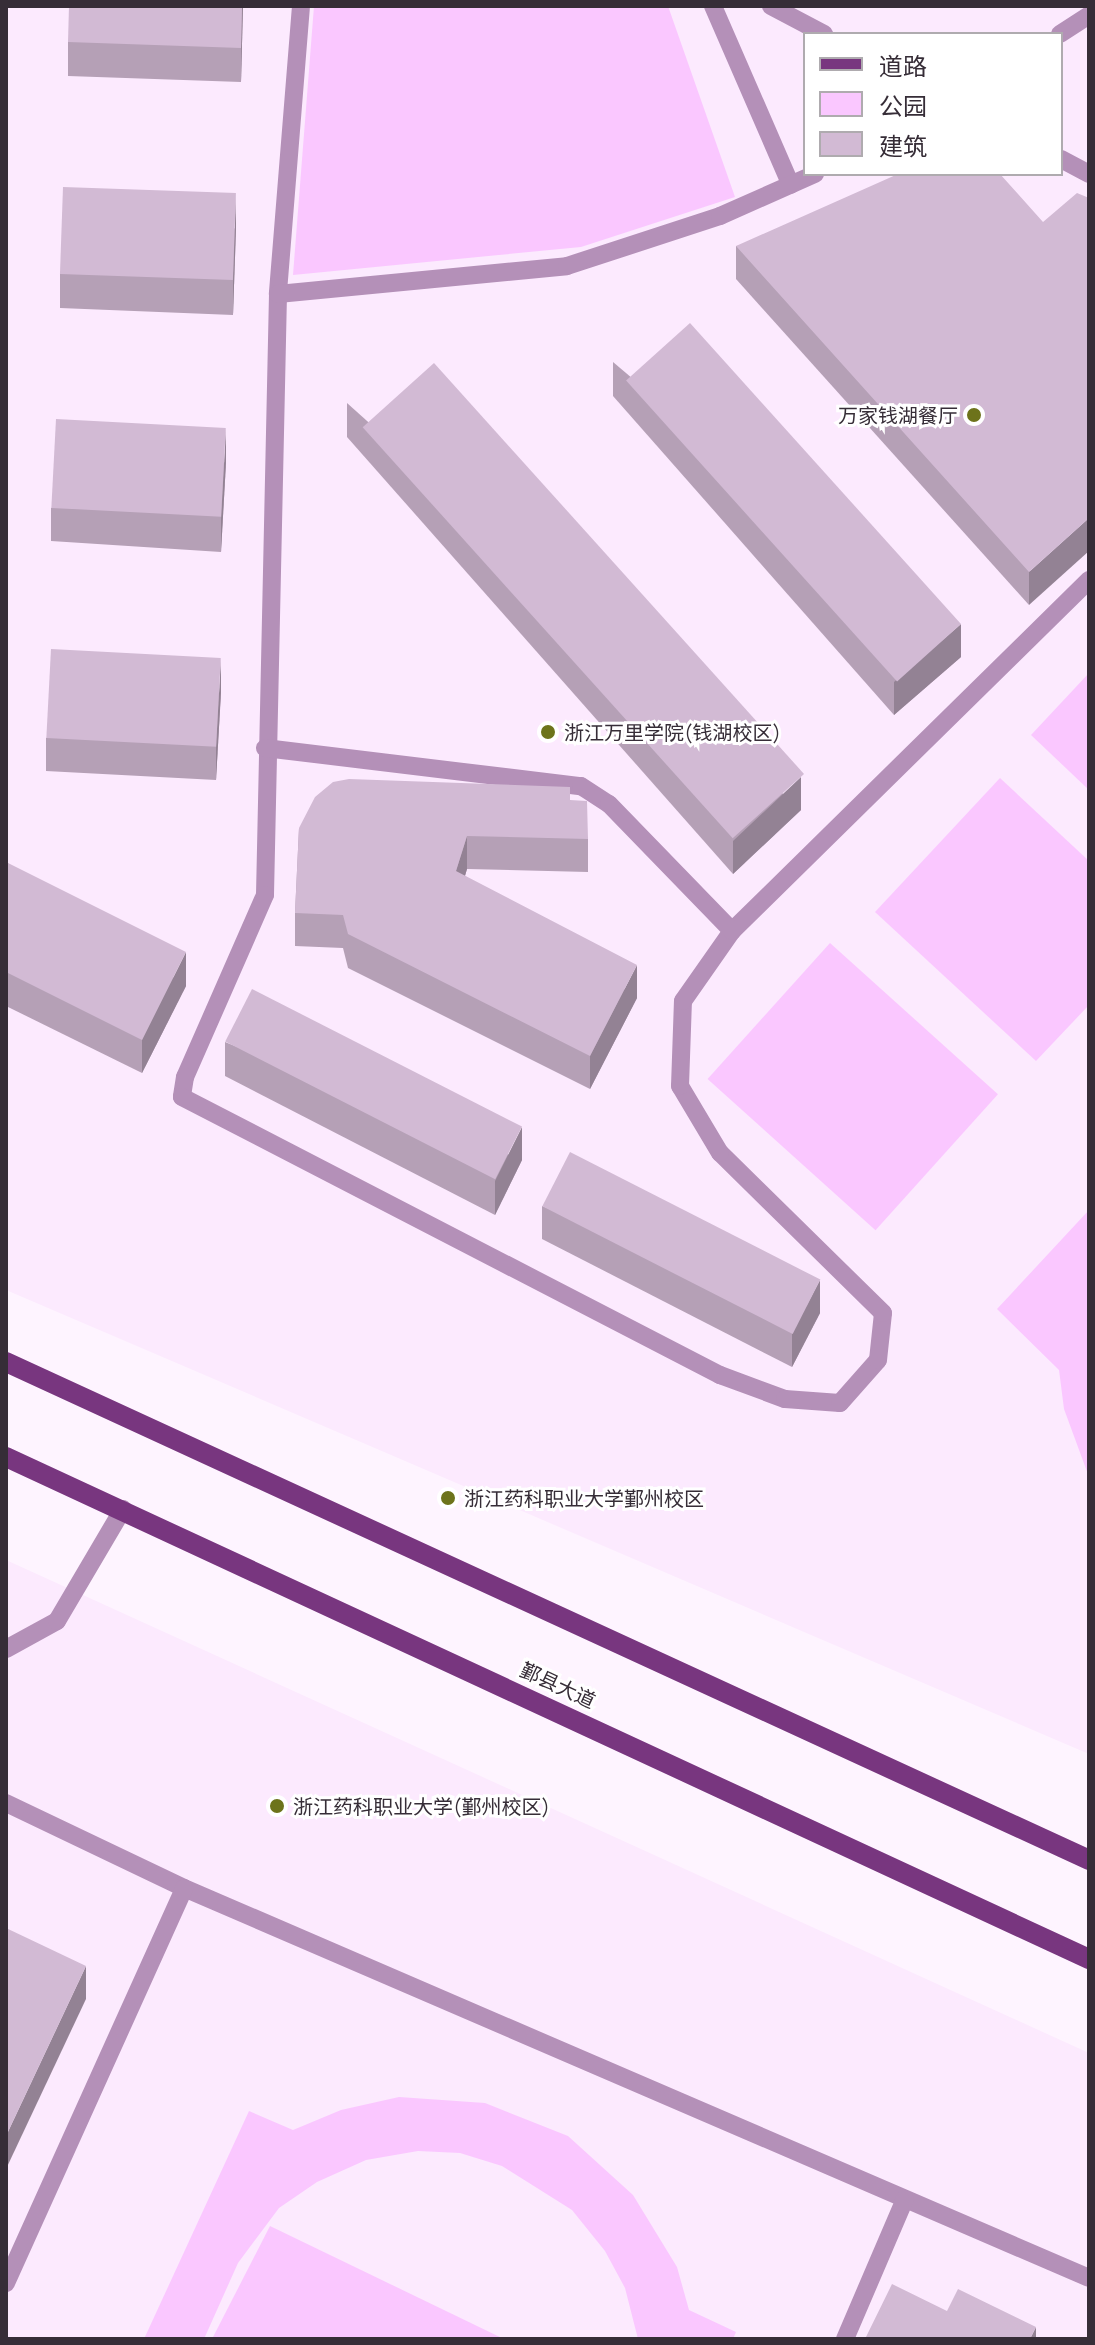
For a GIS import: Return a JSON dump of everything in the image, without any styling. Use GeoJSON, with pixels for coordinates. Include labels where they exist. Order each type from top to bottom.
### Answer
{"type":"FeatureCollection","features":[{"type":"Feature","properties":{"kind":"main road"},"geometry":{"type":"LineString","coordinates":[[6,1362],[1089,1860]]}},
{"type":"Feature","properties":{"kind":"main road","name":"鄞县大道"},"geometry":{"type":"LineString","coordinates":[[6,1457],[1089,1959]]}},
{"type":"Feature","properties":{"kind":"lane"},"geometry":{"type":"LineString","coordinates":[[301,6],[278,294],[265,748],[265,895],[185,1077],[182,1097],[720,1375],[785,1399],[840,1403],[878,1360],[883,1313],[720,1153],[680,1086],[683,1001],[732,931],[1089,580]]}},
{"type":"Feature","properties":{"kind":"lane"},"geometry":{"type":"LineString","coordinates":[[713,6],[791,185]]}},
{"type":"Feature","properties":{"kind":"lane"},"geometry":{"type":"LineString","coordinates":[[771,6],[820,32]]}},
{"type":"Feature","properties":{"kind":"lane"},"geometry":{"type":"LineString","coordinates":[[1063,32],[1089,15]]}},
{"type":"Feature","properties":{"kind":"lane"},"geometry":{"type":"LineString","coordinates":[[1063,160],[1089,174]]}},
{"type":"Feature","properties":{"kind":"lane"},"geometry":{"type":"LineString","coordinates":[[278,294],[567,266],[720,216],[811,176]]}},
{"type":"Feature","properties":{"kind":"lane"},"geometry":{"type":"LineString","coordinates":[[265,748],[581,786],[609,804],[732,931]]}},
{"type":"Feature","properties":{"kind":"lane"},"geometry":{"type":"LineString","coordinates":[[6,1649],[57,1621],[123,1509]]}},
{"type":"Feature","properties":{"kind":"lane"},"geometry":{"type":"LineString","coordinates":[[6,1803],[184,1888],[1089,2278]]}},
{"type":"Feature","properties":{"kind":"lane"},"geometry":{"type":"LineString","coordinates":[[6,2283],[184,1888]]}},
{"type":"Feature","properties":{"kind":"lane"},"geometry":{"type":"LineString","coordinates":[[845,2339],[905,2199]]}},
{"type":"Feature","properties":{"kind":"shaded area","name":"浙江万里学院(钱湖校区)"},"geometry":{"type":"Polygon","coordinates":[[[6,6],[1089,6],[1089,1754],[6,1290],[6,6]]]}},
{"type":"Feature","properties":{"kind":"shaded area","name":"浙江药科职业大学(鄞州校区)"},"geometry":{"type":"Polygon","coordinates":[[[6,1560],[1089,2053],[1089,2339],[6,2339],[6,1560]]]}},
{"type":"Feature","properties":{"kind":"green space"},"geometry":{"type":"Polygon","coordinates":[[[314,6],[668,6],[735,197],[581,247],[293,275],[314,6]]]}},
{"type":"Feature","properties":{"kind":"green space"},"geometry":{"type":"Polygon","coordinates":[[[1089,673],[1089,790],[1031,735],[1089,673]]]}},
{"type":"Feature","properties":{"kind":"green space"},"geometry":{"type":"Polygon","coordinates":[[[1000,778],[1089,861],[1089,1005],[1036,1061],[875,912],[1000,778]]]}},
{"type":"Feature","properties":{"kind":"green space"},"geometry":{"type":"Polygon","coordinates":[[[830,943],[998,1094],[875,1230],[708,1079],[830,943]]]}},
{"type":"Feature","properties":{"kind":"green space"},"geometry":{"type":"Polygon","coordinates":[[[1089,1210],[1089,1477],[1064,1409],[1059,1370],[997,1309],[1089,1210]]]}},
{"type":"Feature","properties":{"kind":"green space"},"geometry":{"type":"Polygon","coordinates":[[[399,2097],[485,2103],[568,2136],[633,2195],[677,2267],[689,2310],[736,2332],[733,2339],[638,2339],[625,2288],[605,2251],[572,2210],[502,2166],[460,2153],[418,2151],[366,2160],[317,2182],[279,2208],[238,2263],[204,2339],[144,2339],[249,2111],[293,2130],[341,2110],[399,2097]]]}},
{"type":"Feature","properties":{"kind":"green space"},"geometry":{"type":"Polygon","coordinates":[[[270,2226],[504,2339],[212,2339],[270,2226]]]}},
{"type":"Feature","properties":{"kind":"building"},"geometry":{"type":"Polygon","coordinates":[[[69,6],[242,6],[241,48],[68,42],[69,6]]]}},
{"type":"Feature","properties":{"kind":"building","name":"万家钱湖餐厅"},"geometry":{"type":"Polygon","coordinates":[[[894,176],[1002,176],[1043,222],[1077,193],[1089,198],[1089,518],[1029,572],[736,246],[894,176]]]}},
{"type":"Feature","properties":{"kind":"building"},"geometry":{"type":"Polygon","coordinates":[[[63,187],[236,193],[233,280],[60,274],[63,187]]]}},
{"type":"Feature","properties":{"kind":"building"},"geometry":{"type":"Polygon","coordinates":[[[690,323],[961,624],[897,682],[626,381],[690,323]]]}},
{"type":"Feature","properties":{"kind":"building"},"geometry":{"type":"Polygon","coordinates":[[[434,363],[804,774],[733,838],[363,427],[434,363]]]}},
{"type":"Feature","properties":{"kind":"building"},"geometry":{"type":"Polygon","coordinates":[[[56,419],[226,428],[221,517],[51,508],[56,419]]]}},
{"type":"Feature","properties":{"kind":"building"},"geometry":{"type":"Polygon","coordinates":[[[51,649],[221,658],[216,747],[46,738],[51,649]]]}},
{"type":"Feature","properties":{"kind":"building"},"geometry":{"type":"Polygon","coordinates":[[[349,779],[570,787],[570,800],[587,801],[588,839],[467,836],[456,871],[637,965],[590,1056],[348,934],[343,915],[295,913],[299,828],[315,797],[333,782],[349,779]]]}},
{"type":"Feature","properties":{"kind":"building"},"geometry":{"type":"Polygon","coordinates":[[[6,862],[186,952],[142,1040],[6,972],[6,862]]]}},
{"type":"Feature","properties":{"kind":"building"},"geometry":{"type":"Polygon","coordinates":[[[252,989],[522,1127],[495,1179],[225,1042],[252,989]]]}},
{"type":"Feature","properties":{"kind":"building"},"geometry":{"type":"Polygon","coordinates":[[[570,1152],[820,1280],[793,1334],[542,1206],[570,1152]]]}},
{"type":"Feature","properties":{"kind":"building"},"geometry":{"type":"Polygon","coordinates":[[[6,1928],[86,1966],[6,2136],[6,1928]]]}},
{"type":"Feature","properties":{"kind":"building"},"geometry":{"type":"Polygon","coordinates":[[[892,2284],[947,2311],[958,2289],[1036,2327],[1030,2339],[865,2339],[892,2284]]]}},
{"type":"Feature","properties":{"kind":"place","name":"万家钱湖餐厅"},"geometry":{"type":"Point","coordinates":[974,415]}},
{"type":"Feature","properties":{"kind":"place","name":"浙江万里学院(钱湖校区)"},"geometry":{"type":"Point","coordinates":[548,732]}},
{"type":"Feature","properties":{"kind":"place","name":"浙江药科职业大学鄞州校区"},"geometry":{"type":"Point","coordinates":[448,1498]}},
{"type":"Feature","properties":{"kind":"place","name":"浙江药科职业大学(鄞州校区)"},"geometry":{"type":"Point","coordinates":[277,1806]}}]}
